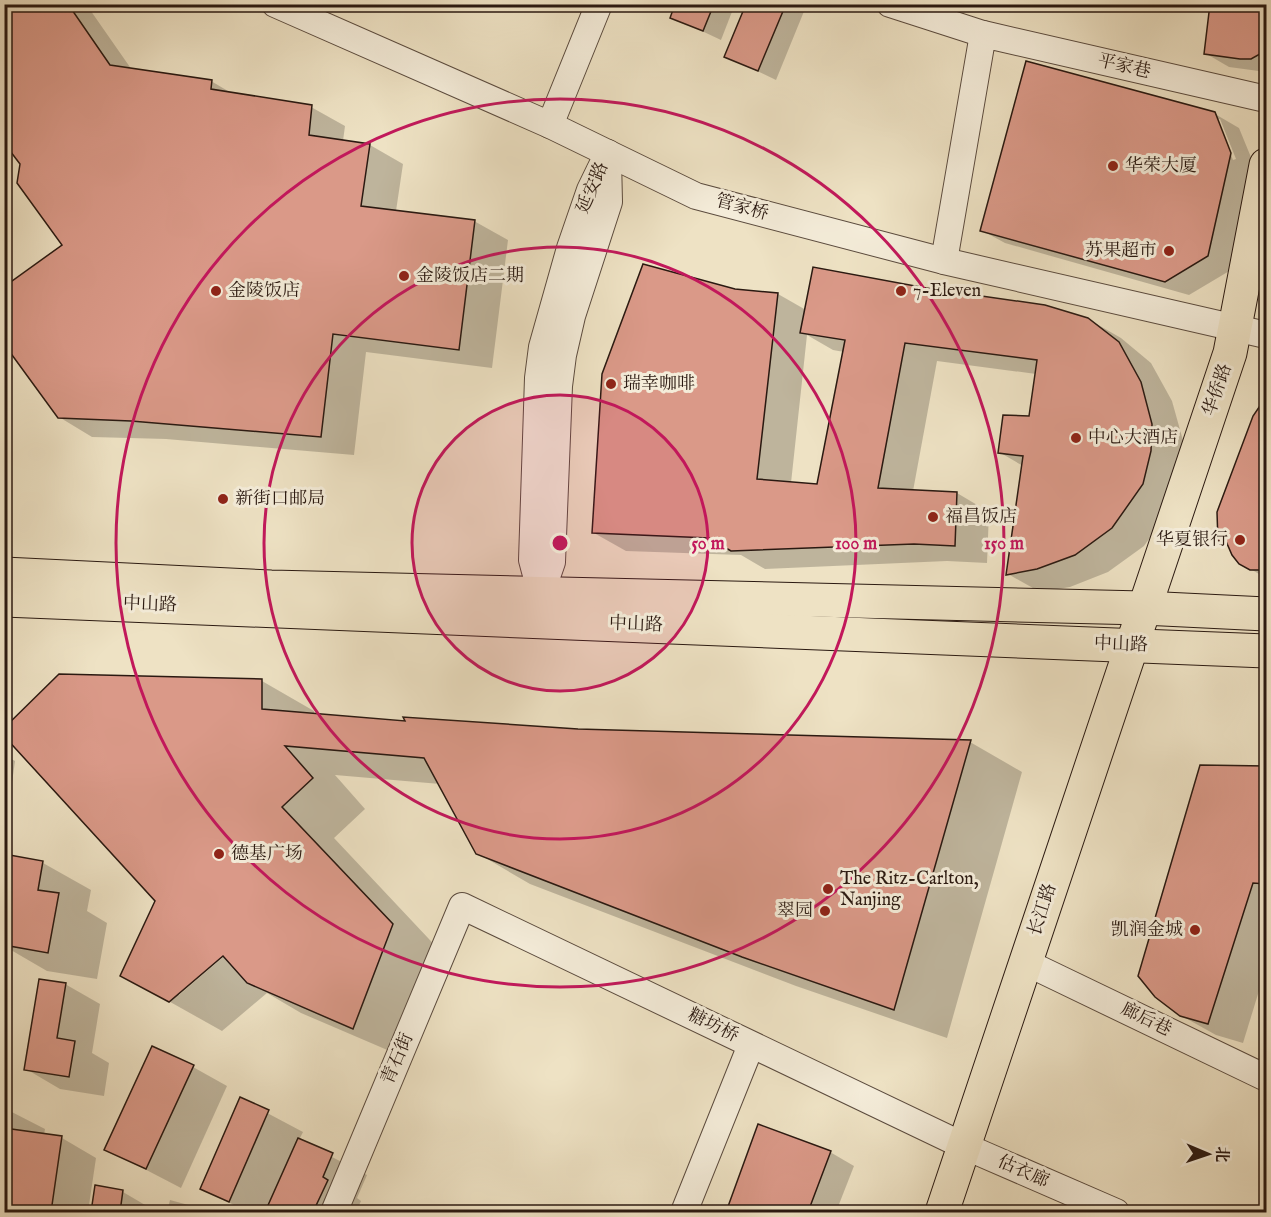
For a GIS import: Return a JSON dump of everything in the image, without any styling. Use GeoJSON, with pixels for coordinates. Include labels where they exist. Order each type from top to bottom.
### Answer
{"type":"FeatureCollection","features":[{"type":"Feature","properties":{"kind":"main road","name":"华侨路"},"geometry":{"type":"LineString","coordinates":[[1143,608],[1230,353],[1248,330],[1266,165]]}},
{"type":"Feature","properties":{"kind":"main road","name":"中山路"},"geometry":{"type":"LineString","coordinates":[[4,574],[271,587],[1143,608],[1266,614]]}},
{"type":"Feature","properties":{"kind":"main road","name":"中山路"},"geometry":{"type":"LineString","coordinates":[[138,605],[1266,650]]}},
{"type":"Feature","properties":{"kind":"main road","name":"长江路"},"geometry":{"type":"LineString","coordinates":[[942,1212],[1143,608]]}},
{"type":"Feature","properties":{"kind":"street","name":"管家桥"},"geometry":{"type":"LineString","coordinates":[[275,4],[550,125],[696,196],[944,261],[1248,330]]}},
{"type":"Feature","properties":{"kind":"street"},"geometry":{"type":"LineString","coordinates":[[550,125],[599,4]]}},
{"type":"Feature","properties":{"kind":"street","name":"平家巷"},"geometry":{"type":"LineString","coordinates":[[890,4],[982,34],[1266,99]]}},
{"type":"Feature","properties":{"kind":"street"},"geometry":{"type":"LineString","coordinates":[[944,261],[982,34]]}},
{"type":"Feature","properties":{"kind":"street","name":"延安路"},"geometry":{"type":"LineString","coordinates":[[541,594],[552,562],[559,386],[563,355],[572,316],[609,202],[608,153]]}},
{"type":"Feature","properties":{"kind":"street"},"geometry":{"type":"LineString","coordinates":[[1248,330],[1266,314]]}},
{"type":"Feature","properties":{"kind":"street"},"geometry":{"type":"LineString","coordinates":[[4,600],[1266,650]]}},
{"type":"Feature","properties":{"kind":"street","name":"糖坊桥"},"geometry":{"type":"LineString","coordinates":[[462,906],[964,1146]]}},
{"type":"Feature","properties":{"kind":"street","name":"青石街"},"geometry":{"type":"LineString","coordinates":[[334,1212],[462,906]]}},
{"type":"Feature","properties":{"kind":"street","name":"廊后巷"},"geometry":{"type":"LineString","coordinates":[[1025,962],[1266,1078]]}},
{"type":"Feature","properties":{"kind":"street"},"geometry":{"type":"LineString","coordinates":[[684,1212],[751,1045]]}},
{"type":"Feature","properties":{"kind":"street","name":"估衣廊"},"geometry":{"type":"LineString","coordinates":[[964,1146],[1116,1212]]}},
{"type":"Feature","properties":{"kind":"building"},"geometry":{"type":"Polygon","coordinates":[[[4,4],[68,4],[110,65],[212,80],[211,89],[312,105],[309,135],[370,144],[361,206],[475,220],[459,350],[333,334],[321,437],[131,421],[58,418],[4,344],[8,284],[62,245],[17,183],[20,164],[4,143],[4,4]]]}},
{"type":"Feature","properties":{"kind":"building"},"geometry":{"type":"Polygon","coordinates":[[[675,4],[714,4],[703,31],[670,18],[675,4]]]}},
{"type":"Feature","properties":{"kind":"building"},"geometry":{"type":"Polygon","coordinates":[[[746,4],[786,4],[758,71],[724,57],[746,4]]]}},
{"type":"Feature","properties":{"kind":"building"},"geometry":{"type":"Polygon","coordinates":[[[1210,4],[1266,4],[1265,44],[1260,54],[1251,59],[1240,59],[1204,54],[1210,4]]]}},
{"type":"Feature","properties":{"kind":"building","name":"华荣大厦"},"geometry":{"type":"Polygon","coordinates":[[[1026,61],[1215,112],[1231,153],[1208,256],[1165,282],[980,231],[1026,61]]]}},
{"type":"Feature","properties":{"kind":"building"},"geometry":{"type":"Polygon","coordinates":[[[643,264],[735,289],[778,293],[757,479],[817,484],[845,340],[800,333],[813,267],[926,288],[1045,305],[1088,318],[1119,342],[1141,382],[1152,424],[1151,451],[1143,484],[1112,528],[1075,555],[1037,569],[1006,575],[1023,456],[998,453],[1003,415],[1029,416],[1037,360],[905,343],[878,488],[957,492],[955,546],[914,544],[731,551],[709,538],[592,533],[602,374],[643,264]]]}},
{"type":"Feature","properties":{"kind":"building"},"geometry":{"type":"Polygon","coordinates":[[[1266,397],[1266,570],[1250,570],[1239,564],[1225,539],[1218,542],[1217,512],[1253,416],[1266,397]]]}},
{"type":"Feature","properties":{"kind":"building"},"geometry":{"type":"Polygon","coordinates":[[[59,674],[262,679],[262,709],[405,721],[403,717],[578,729],[971,740],[894,1010],[742,957],[476,854],[424,758],[285,746],[313,778],[282,807],[393,924],[353,1029],[247,983],[223,956],[169,1002],[120,976],[155,901],[4,736],[4,728],[59,674]]]}},
{"type":"Feature","properties":{"kind":"building","name":"凯润金城"},"geometry":{"type":"Polygon","coordinates":[[[1200,765],[1266,766],[1266,884],[1253,883],[1208,1024],[1180,1016],[1155,997],[1138,976],[1200,765]]]}},
{"type":"Feature","properties":{"kind":"building"},"geometry":{"type":"Polygon","coordinates":[[[4,854],[43,861],[38,890],[59,893],[48,953],[4,945],[4,854]]]}},
{"type":"Feature","properties":{"kind":"building"},"geometry":{"type":"Polygon","coordinates":[[[39,979],[66,983],[57,1038],[75,1041],[69,1077],[24,1070],[39,979]]]}},
{"type":"Feature","properties":{"kind":"building"},"geometry":{"type":"Polygon","coordinates":[[[152,1046],[194,1065],[146,1169],[104,1150],[152,1046]]]}},
{"type":"Feature","properties":{"kind":"building"},"geometry":{"type":"Polygon","coordinates":[[[240,1097],[269,1110],[229,1202],[200,1189],[240,1097]]]}},
{"type":"Feature","properties":{"kind":"building"},"geometry":{"type":"Polygon","coordinates":[[[758,1124],[831,1151],[808,1212],[726,1212],[758,1124]]]}},
{"type":"Feature","properties":{"kind":"building"},"geometry":{"type":"Polygon","coordinates":[[[4,1128],[62,1136],[51,1212],[4,1212],[4,1128]]]}},
{"type":"Feature","properties":{"kind":"building"},"geometry":{"type":"Polygon","coordinates":[[[298,1138],[333,1153],[323,1177],[328,1180],[313,1212],[265,1212],[298,1138]]]}},
{"type":"Feature","properties":{"kind":"building"},"geometry":{"type":"Polygon","coordinates":[[[95,1185],[123,1190],[120,1212],[91,1212],[95,1185]]]}},
{"type":"Feature","properties":{"kind":"place","name":"华荣大厦"},"geometry":{"type":"Point","coordinates":[1113,166]}},
{"type":"Feature","properties":{"kind":"place","name":"苏果超市"},"geometry":{"type":"Point","coordinates":[1169,251]}},
{"type":"Feature","properties":{"kind":"place","name":"金陵饭店二期"},"geometry":{"type":"Point","coordinates":[404,276]}},
{"type":"Feature","properties":{"kind":"place","name":"金陵饭店"},"geometry":{"type":"Point","coordinates":[216,291]}},
{"type":"Feature","properties":{"kind":"place","name":"7-Eleven"},"geometry":{"type":"Point","coordinates":[901,291]}},
{"type":"Feature","properties":{"kind":"place","name":"瑞幸咖啡"},"geometry":{"type":"Point","coordinates":[611,384]}},
{"type":"Feature","properties":{"kind":"place","name":"中心大酒店"},"geometry":{"type":"Point","coordinates":[1076,438]}},
{"type":"Feature","properties":{"kind":"place","name":"新街口邮局"},"geometry":{"type":"Point","coordinates":[223,499]}},
{"type":"Feature","properties":{"kind":"place","name":"福昌饭店"},"geometry":{"type":"Point","coordinates":[933,517]}},
{"type":"Feature","properties":{"kind":"place","name":"华夏银行"},"geometry":{"type":"Point","coordinates":[1240,540]}},
{"type":"Feature","properties":{"kind":"place","name":"德基广场"},"geometry":{"type":"Point","coordinates":[219,854]}},
{"type":"Feature","properties":{"kind":"place","name":"The Ritz-Carlton, Nanjing"},"geometry":{"type":"Point","coordinates":[828,889]}},
{"type":"Feature","properties":{"kind":"place","name":"翠园"},"geometry":{"type":"Point","coordinates":[825,911]}},
{"type":"Feature","properties":{"kind":"place","name":"凯润金城"},"geometry":{"type":"Point","coordinates":[1195,930]}}]}
